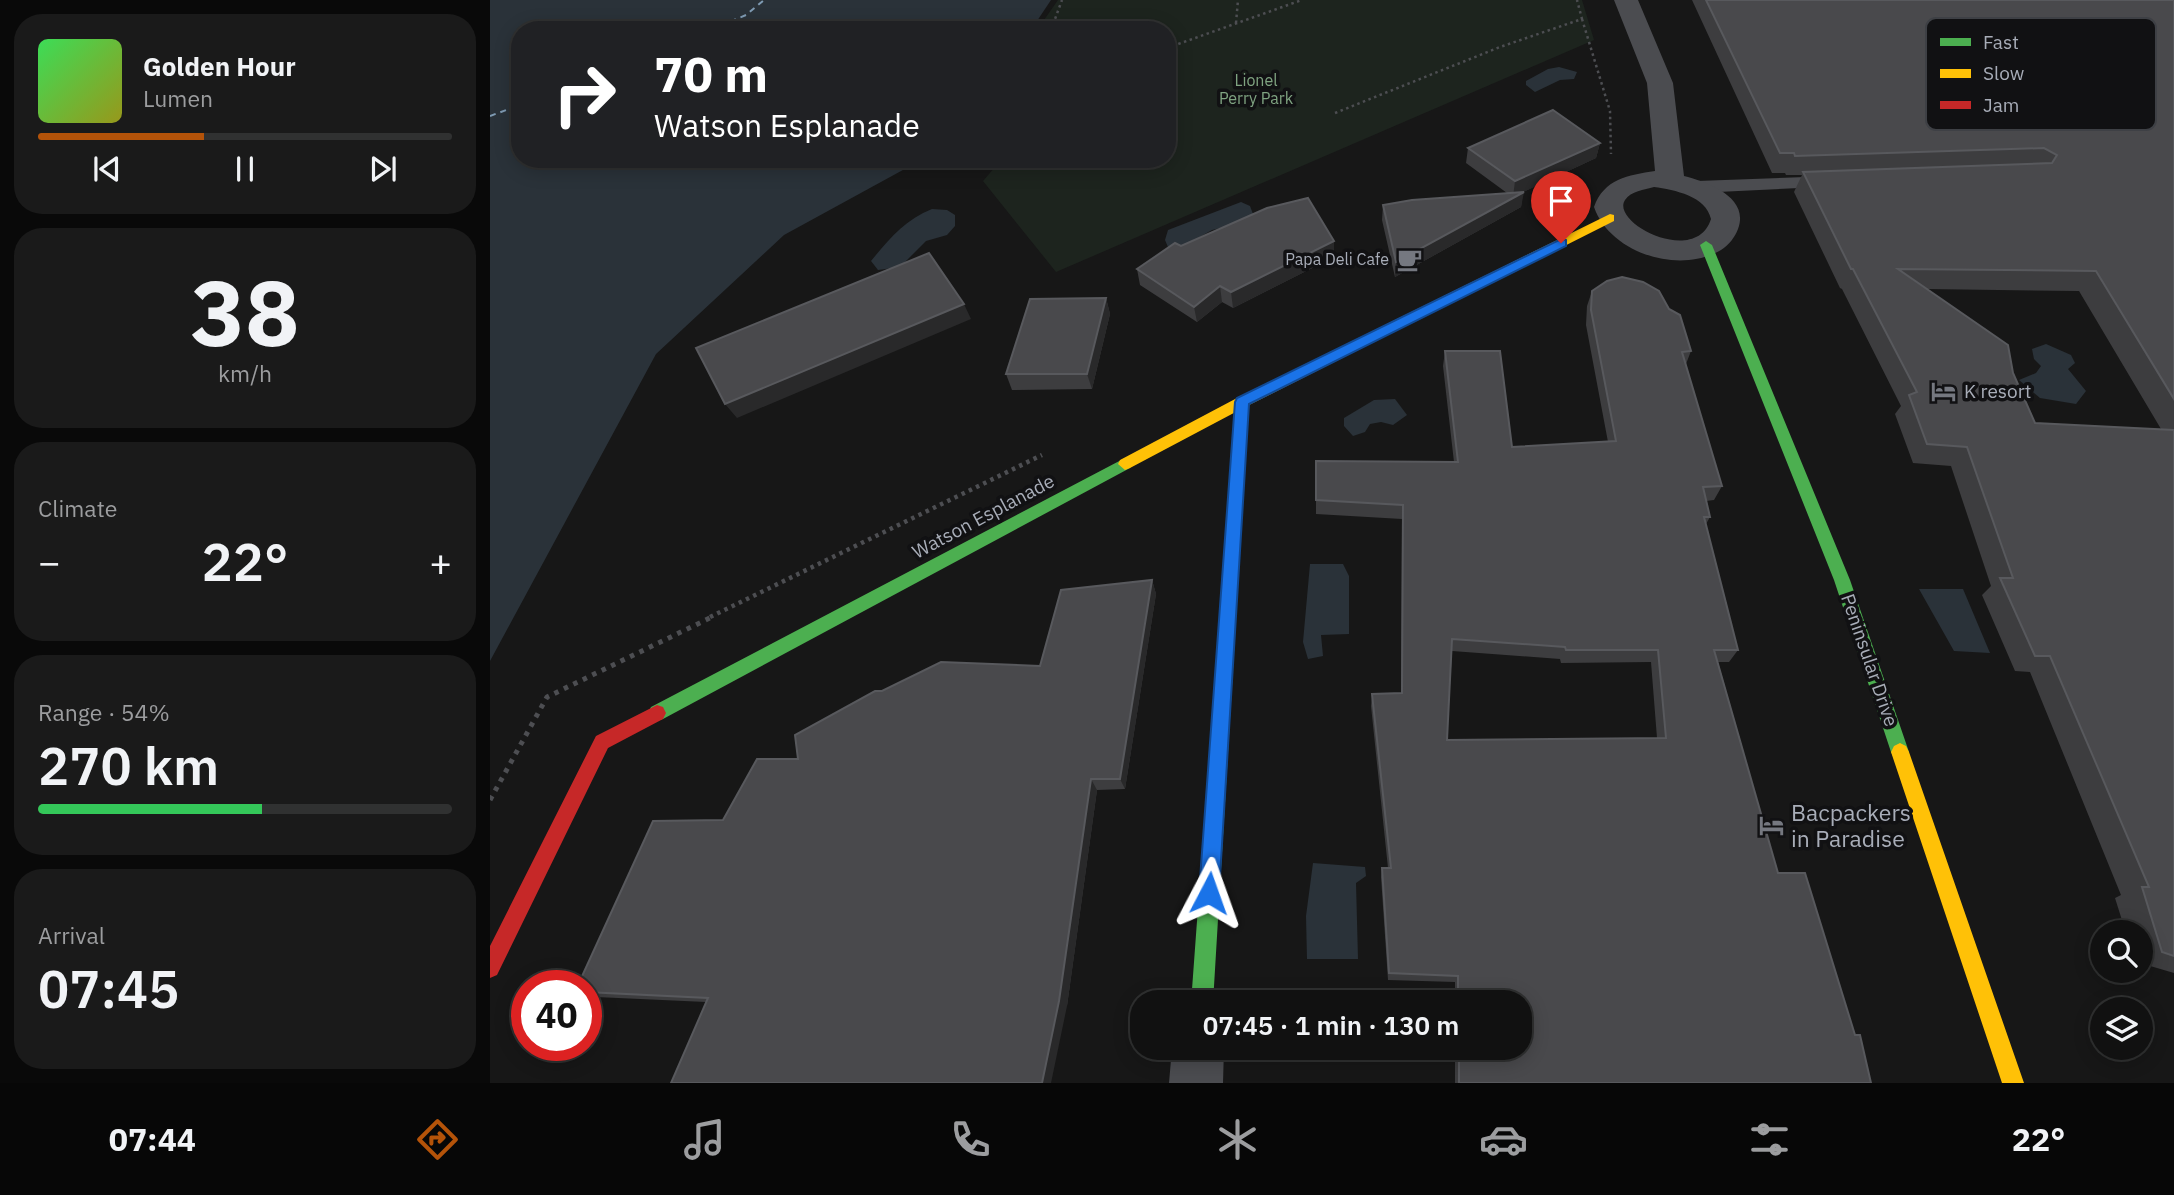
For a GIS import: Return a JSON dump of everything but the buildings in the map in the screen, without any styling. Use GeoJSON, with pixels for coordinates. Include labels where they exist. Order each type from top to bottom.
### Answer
{"type":"FeatureCollection","features":[{"type":"Feature","properties":{"kind":"street"},"geometry":{"type":"LineString","coordinates":[[1626,0],[1660,83],[1683,183]]}},
{"type":"Feature","properties":{"kind":"street"},"geometry":{"type":"LineString","coordinates":[[1639,180],[1683,183],[1713,198],[1726,219],[1724,229],[1717,239],[1706,245],[1676,250],[1651,246],[1629,237],[1611,218],[1608,208],[1616,191],[1639,180]]}},
{"type":"Feature","properties":{"kind":"street","name":"Watson Esplanade"},"geometry":{"type":"LineString","coordinates":[[490,968],[602,742],[1242,402],[1611,218]]}},
{"type":"Feature","properties":{"kind":"street","name":"Peninsular Drive"},"geometry":{"type":"LineString","coordinates":[[1706,245],[1842,580],[2013,1083]]}},
{"type":"Feature","properties":{"kind":"street"},"geometry":{"type":"LineString","coordinates":[[1203,990],[1242,402]]}},
{"type":"Feature","properties":{"kind":"street"},"geometry":{"type":"LineString","coordinates":[[1196,1083],[1198,1060]]}},
{"type":"Feature","properties":{"kind":"lane"},"geometry":{"type":"LineString","coordinates":[[1683,183],[1855,182]]}},
{"type":"Feature","properties":{"kind":"path"},"geometry":{"type":"LineString","coordinates":[[1054,21],[1062,0]]}},
{"type":"Feature","properties":{"kind":"path"},"geometry":{"type":"LineString","coordinates":[[1236,23],[1238,0]]}},
{"type":"Feature","properties":{"kind":"path"},"geometry":{"type":"LineString","coordinates":[[1176,45],[1302,0]]}},
{"type":"Feature","properties":{"kind":"path"},"geometry":{"type":"LineString","coordinates":[[1577,0],[1611,111],[1611,158]]}},
{"type":"Feature","properties":{"kind":"path"},"geometry":{"type":"LineString","coordinates":[[1335,113],[1488,51],[1582,19]]}},
{"type":"Feature","properties":{"kind":"path"},"geometry":{"type":"LineString","coordinates":[[490,800],[547,697],[1050,452]]}},
{"type":"Feature","properties":{"kind":"green space","name":"Lionel Perry Park"},"geometry":{"type":"Polygon","coordinates":[[[1058,0],[1582,0],[1594,40],[1056,272],[983,181],[994,168],[1176,168],[1176,21],[1043,21],[1058,0]]]}},
{"type":"Feature","properties":{"kind":"shaded area"},"geometry":{"type":"Polygon","coordinates":[[[490,0],[1051,0],[1037,21],[511,21],[511,168],[907,168],[784,235],[656,354],[490,661],[490,0]]]}},
{"type":"Feature","properties":{"kind":"shaded area"},"geometry":{"type":"Polygon","coordinates":[[[1559,67],[1577,72],[1574,79],[1560,80],[1535,92],[1526,85],[1526,81],[1548,69],[1559,67]]]}},
{"type":"Feature","properties":{"kind":"shaded area"},"geometry":{"type":"Polygon","coordinates":[[[1241,202],[1250,206],[1253,214],[1249,221],[1212,230],[1177,250],[1168,247],[1165,240],[1168,230],[1241,202]]]}},
{"type":"Feature","properties":{"kind":"shaded area"},"geometry":{"type":"Polygon","coordinates":[[[932,209],[947,210],[955,215],[955,226],[947,235],[926,241],[900,267],[878,270],[871,261],[884,245],[906,224],[932,209]]]}},
{"type":"Feature","properties":{"kind":"shaded area"},"geometry":{"type":"Polygon","coordinates":[[[2046,344],[2071,355],[2075,363],[2068,369],[2086,391],[2076,404],[2040,398],[2019,380],[2036,373],[2041,366],[2034,359],[2032,349],[2046,344]]]}},
{"type":"Feature","properties":{"kind":"shaded area"},"geometry":{"type":"Polygon","coordinates":[[[1395,399],[1407,415],[1393,425],[1381,422],[1370,424],[1365,432],[1353,436],[1344,426],[1344,418],[1374,400],[1395,399]]]}},
{"type":"Feature","properties":{"kind":"shaded area"},"geometry":{"type":"Polygon","coordinates":[[[1310,564],[1343,564],[1349,576],[1349,634],[1321,635],[1323,656],[1308,659],[1303,642],[1310,564]]]}},
{"type":"Feature","properties":{"kind":"shaded area"},"geometry":{"type":"Polygon","coordinates":[[[1919,589],[1963,589],[1990,653],[1954,651],[1919,589]]]}},
{"type":"Feature","properties":{"kind":"shaded area"},"geometry":{"type":"Polygon","coordinates":[[[1313,863],[1365,867],[1366,876],[1356,883],[1358,959],[1307,959],[1306,916],[1313,863]]]}},
{"type":"Feature","properties":{"kind":"ferry route"},"geometry":{"type":"LineString","coordinates":[[732,21],[746,15],[764,0]]}},
{"type":"Feature","properties":{"kind":"ferry route"},"geometry":{"type":"LineString","coordinates":[[490,116],[511,108]]}},
{"type":"Feature","properties":{"kind":"traffic: fast"},"geometry":{"type":"LineString","coordinates":[[1706,245],[1842,580],[1900,752]]}},
{"type":"Feature","properties":{"kind":"traffic: fast"},"geometry":{"type":"LineString","coordinates":[[1203,990],[1242,402]]}},
{"type":"Feature","properties":{"kind":"traffic: fast"},"geometry":{"type":"LineString","coordinates":[[657,713],[1125,464]]}},
{"type":"Feature","properties":{"kind":"traffic: slow"},"geometry":{"type":"LineString","coordinates":[[1125,464],[1242,402],[1610,218]]}},
{"type":"Feature","properties":{"kind":"traffic: slow"},"geometry":{"type":"LineString","coordinates":[[1900,752],[2013,1083]]}},
{"type":"Feature","properties":{"kind":"traffic: jam"},"geometry":{"type":"LineString","coordinates":[[490,968],[602,742],[657,713]]}},
{"type":"Feature","properties":{"kind":"place","name":"Papa Deli Cafe"},"geometry":{"type":"Point","coordinates":[1409,259]}},
{"type":"Feature","properties":{"kind":"place","name":"K resort"},"geometry":{"type":"Point","coordinates":[1944,391]}},
{"type":"Feature","properties":{"kind":"place","name":"Bacpackers in Paradise"},"geometry":{"type":"Point","coordinates":[1771,825]}},
{"type":"Feature","properties":{"kind":"route"},"geometry":{"type":"LineString","coordinates":[[1209,893],[1242,402],[1561,243]]}}]}
